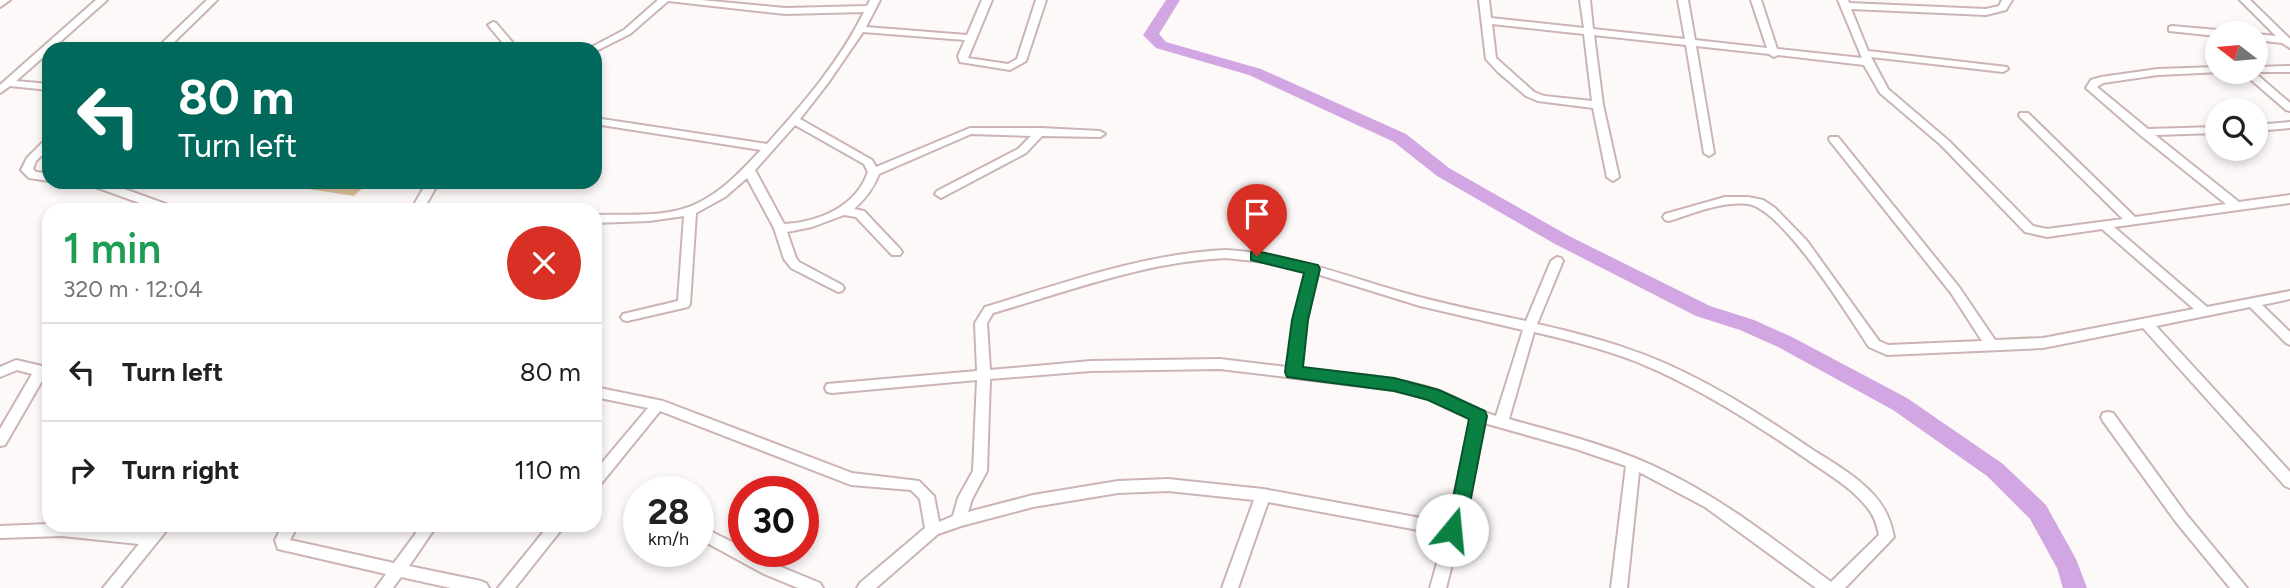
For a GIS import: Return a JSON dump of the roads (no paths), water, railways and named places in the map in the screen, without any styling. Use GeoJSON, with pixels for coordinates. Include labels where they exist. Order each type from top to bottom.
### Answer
{"type":"FeatureCollection","features":[{"type":"Feature","properties":{"kind":"street"},"geometry":{"type":"LineString","coordinates":[[0,4],[5,0]]}},
{"type":"Feature","properties":{"kind":"street"},"geometry":{"type":"LineString","coordinates":[[55,42],[102,0]]}},
{"type":"Feature","properties":{"kind":"street"},"geometry":{"type":"LineString","coordinates":[[168,42],[212,0]]}},
{"type":"Feature","properties":{"kind":"street"},"geometry":{"type":"LineString","coordinates":[[602,44],[627,32],[664,0]]}},
{"type":"Feature","properties":{"kind":"street"},"geometry":{"type":"LineString","coordinates":[[602,218],[690,211],[721,196],[749,170],[794,120],[861,29],[874,4],[766,5],[672,0]]}},
{"type":"Feature","properties":{"kind":"street"},"geometry":{"type":"LineString","coordinates":[[987,0],[964,60],[991,66],[1017,65],[1041,0]]}},
{"type":"Feature","properties":{"kind":"street"},"geometry":{"type":"LineString","coordinates":[[1484,0],[1491,59],[1530,94],[1555,102],[1598,105]]}},
{"type":"Feature","properties":{"kind":"street"},"geometry":{"type":"LineString","coordinates":[[1585,0],[1598,105],[1614,177]]}},
{"type":"Feature","properties":{"kind":"street"},"geometry":{"type":"LineString","coordinates":[[1683,0],[1709,152]]}},
{"type":"Feature","properties":{"kind":"street"},"geometry":{"type":"LineString","coordinates":[[1756,0],[1774,54]]}},
{"type":"Feature","properties":{"kind":"street"},"geometry":{"type":"LineString","coordinates":[[2007,0],[2003,8],[1986,12],[1844,3],[1866,57],[1895,103],[1945,143],[2029,229],[2047,233],[2290,199]]}},
{"type":"Feature","properties":{"kind":"street"},"geometry":{"type":"LineString","coordinates":[[2245,0],[2287,43]]}},
{"type":"Feature","properties":{"kind":"street"},"geometry":{"type":"LineString","coordinates":[[1485,20],[1774,54],[1866,57],[2003,69]]}},
{"type":"Feature","properties":{"kind":"street"},"geometry":{"type":"LineString","coordinates":[[493,25],[507,42]]}},
{"type":"Feature","properties":{"kind":"street"},"geometry":{"type":"LineString","coordinates":[[861,29],[971,38]]}},
{"type":"Feature","properties":{"kind":"street"},"geometry":{"type":"LineString","coordinates":[[2172,29],[2205,32]]}},
{"type":"Feature","properties":{"kind":"street"},"geometry":{"type":"LineString","coordinates":[[2268,39],[2287,43]]}},
{"type":"Feature","properties":{"kind":"street"},"geometry":{"type":"LineString","coordinates":[[4,87],[42,53]]}},
{"type":"Feature","properties":{"kind":"street"},"geometry":{"type":"LineString","coordinates":[[2268,69],[2290,69]]}},
{"type":"Feature","properties":{"kind":"street"},"geometry":{"type":"LineString","coordinates":[[2205,70],[2158,72],[2095,82],[2091,88],[2236,206]]}},
{"type":"Feature","properties":{"kind":"street"},"geometry":{"type":"LineString","coordinates":[[2261,84],[2290,108]]}},
{"type":"Feature","properties":{"kind":"street"},"geometry":{"type":"LineString","coordinates":[[4,87],[42,87]]}},
{"type":"Feature","properties":{"kind":"street"},"geometry":{"type":"LineString","coordinates":[[2024,115],[2132,221]]}},
{"type":"Feature","properties":{"kind":"street"},"geometry":{"type":"LineString","coordinates":[[794,120],[854,152],[874,172]]}},
{"type":"Feature","properties":{"kind":"street"},"geometry":{"type":"LineString","coordinates":[[602,122],[769,148]]}},
{"type":"Feature","properties":{"kind":"street"},"geometry":{"type":"LineString","coordinates":[[2268,127],[2290,125]]}},
{"type":"Feature","properties":{"kind":"street"},"geometry":{"type":"LineString","coordinates":[[2143,132],[2205,130]]}},
{"type":"Feature","properties":{"kind":"street"},"geometry":{"type":"LineString","coordinates":[[780,228],[801,228],[841,211],[866,193],[874,172],[970,131],[1100,134]]}},
{"type":"Feature","properties":{"kind":"street"},"geometry":{"type":"LineString","coordinates":[[941,194],[1021,150],[1041,131]]}},
{"type":"Feature","properties":{"kind":"street"},"geometry":{"type":"LineString","coordinates":[[1834,139],[1955,290],[1990,345]]}},
{"type":"Feature","properties":{"kind":"street"},"geometry":{"type":"LineString","coordinates":[[42,149],[31,160],[27,170],[33,175],[42,176]]}},
{"type":"Feature","properties":{"kind":"street"},"geometry":{"type":"LineString","coordinates":[[749,170],[780,228],[790,259],[795,265],[838,288]]}},
{"type":"Feature","properties":{"kind":"street"},"geometry":{"type":"LineString","coordinates":[[113,189],[151,203]]}},
{"type":"Feature","properties":{"kind":"street"},"geometry":{"type":"LineString","coordinates":[[1669,217],[1717,203],[1741,200],[1760,203],[1771,209],[1877,347],[1894,350],[2043,343],[2290,295]]}},
{"type":"Feature","properties":{"kind":"street"},"geometry":{"type":"LineString","coordinates":[[627,317],[684,304],[690,211]]}},
{"type":"Feature","properties":{"kind":"street"},"geometry":{"type":"LineString","coordinates":[[841,211],[860,214],[896,251]]}},
{"type":"Feature","properties":{"kind":"street"},"geometry":{"type":"LineString","coordinates":[[2104,225],[2204,311]]}},
{"type":"Feature","properties":{"kind":"street"},"geometry":{"type":"LineString","coordinates":[[959,520],[965,498],[979,471],[984,376],[981,323],[989,310],[1134,267],[1207,255],[1257,256],[1312,269],[1420,302],[1530,326],[1615,349],[1696,382],[1741,406],[1856,487],[1880,514],[1887,537],[1835,588]]}},
{"type":"Feature","properties":{"kind":"street"},"geometry":{"type":"LineString","coordinates":[[1501,423],[1530,326],[1557,261]]}},
{"type":"Feature","properties":{"kind":"street"},"geometry":{"type":"LineString","coordinates":[[1293,372],[1300,320],[1312,269]]}},
{"type":"Feature","properties":{"kind":"street"},"geometry":{"type":"LineString","coordinates":[[2252,302],[2290,340]]}},
{"type":"Feature","properties":{"kind":"street"},"geometry":{"type":"LineString","coordinates":[[2147,324],[2290,482]]}},
{"type":"Feature","properties":{"kind":"street"},"geometry":{"type":"LineString","coordinates":[[832,388],[1168,363],[1220,364],[1394,385],[1433,394],[1479,416],[1633,463],[1729,517],[1828,588]]}},
{"type":"Feature","properties":{"kind":"street"},"geometry":{"type":"LineString","coordinates":[[0,372],[16,365],[37,369],[39,374],[0,441]]}},
{"type":"Feature","properties":{"kind":"street"},"geometry":{"type":"LineString","coordinates":[[602,393],[658,404],[851,479],[914,485],[927,496],[933,530]]}},
{"type":"Feature","properties":{"kind":"street"},"geometry":{"type":"LineString","coordinates":[[602,472],[658,404]]}},
{"type":"Feature","properties":{"kind":"street"},"geometry":{"type":"LineString","coordinates":[[1438,588],[1462,498],[1479,416]]}},
{"type":"Feature","properties":{"kind":"street"},"geometry":{"type":"LineString","coordinates":[[2108,417],[2181,518],[2239,588]]}},
{"type":"Feature","properties":{"kind":"street"},"geometry":{"type":"LineString","coordinates":[[1619,588],[1633,463]]}},
{"type":"Feature","properties":{"kind":"street"},"geometry":{"type":"LineString","coordinates":[[865,588],[933,530],[959,520],[1033,501],[1118,487],[1168,485],[1263,495],[1452,530]]}},
{"type":"Feature","properties":{"kind":"street"},"geometry":{"type":"LineString","coordinates":[[1230,588],[1263,495]]}},
{"type":"Feature","properties":{"kind":"street"},"geometry":{"type":"LineString","coordinates":[[0,532],[42,530]]}},
{"type":"Feature","properties":{"kind":"street"},"geometry":{"type":"LineString","coordinates":[[109,532],[152,539]]}},
{"type":"Feature","properties":{"kind":"street"},"geometry":{"type":"LineString","coordinates":[[111,588],[158,532]]}},
{"type":"Feature","properties":{"kind":"street"},"geometry":{"type":"LineString","coordinates":[[287,532],[282,540],[283,545],[481,588]]}},
{"type":"Feature","properties":{"kind":"street"},"geometry":{"type":"LineString","coordinates":[[384,588],[425,532]]}},
{"type":"Feature","properties":{"kind":"street"},"geometry":{"type":"LineString","coordinates":[[506,588],[552,532]]}},
{"type":"Feature","properties":{"kind":"street"},"geometry":{"type":"LineString","coordinates":[[714,540],[769,569],[815,588]]}},
{"type":"Feature","properties":{"kind":"waterway"},"geometry":{"type":"LineString","coordinates":[[1173,0],[1151,35],[1161,45],[1255,72],[1400,138],[1443,172],[1562,240],[1703,311],[1747,325],[1785,342],[1900,404],[1995,470],[2038,512],[2068,566],[2075,588]]}}]}
